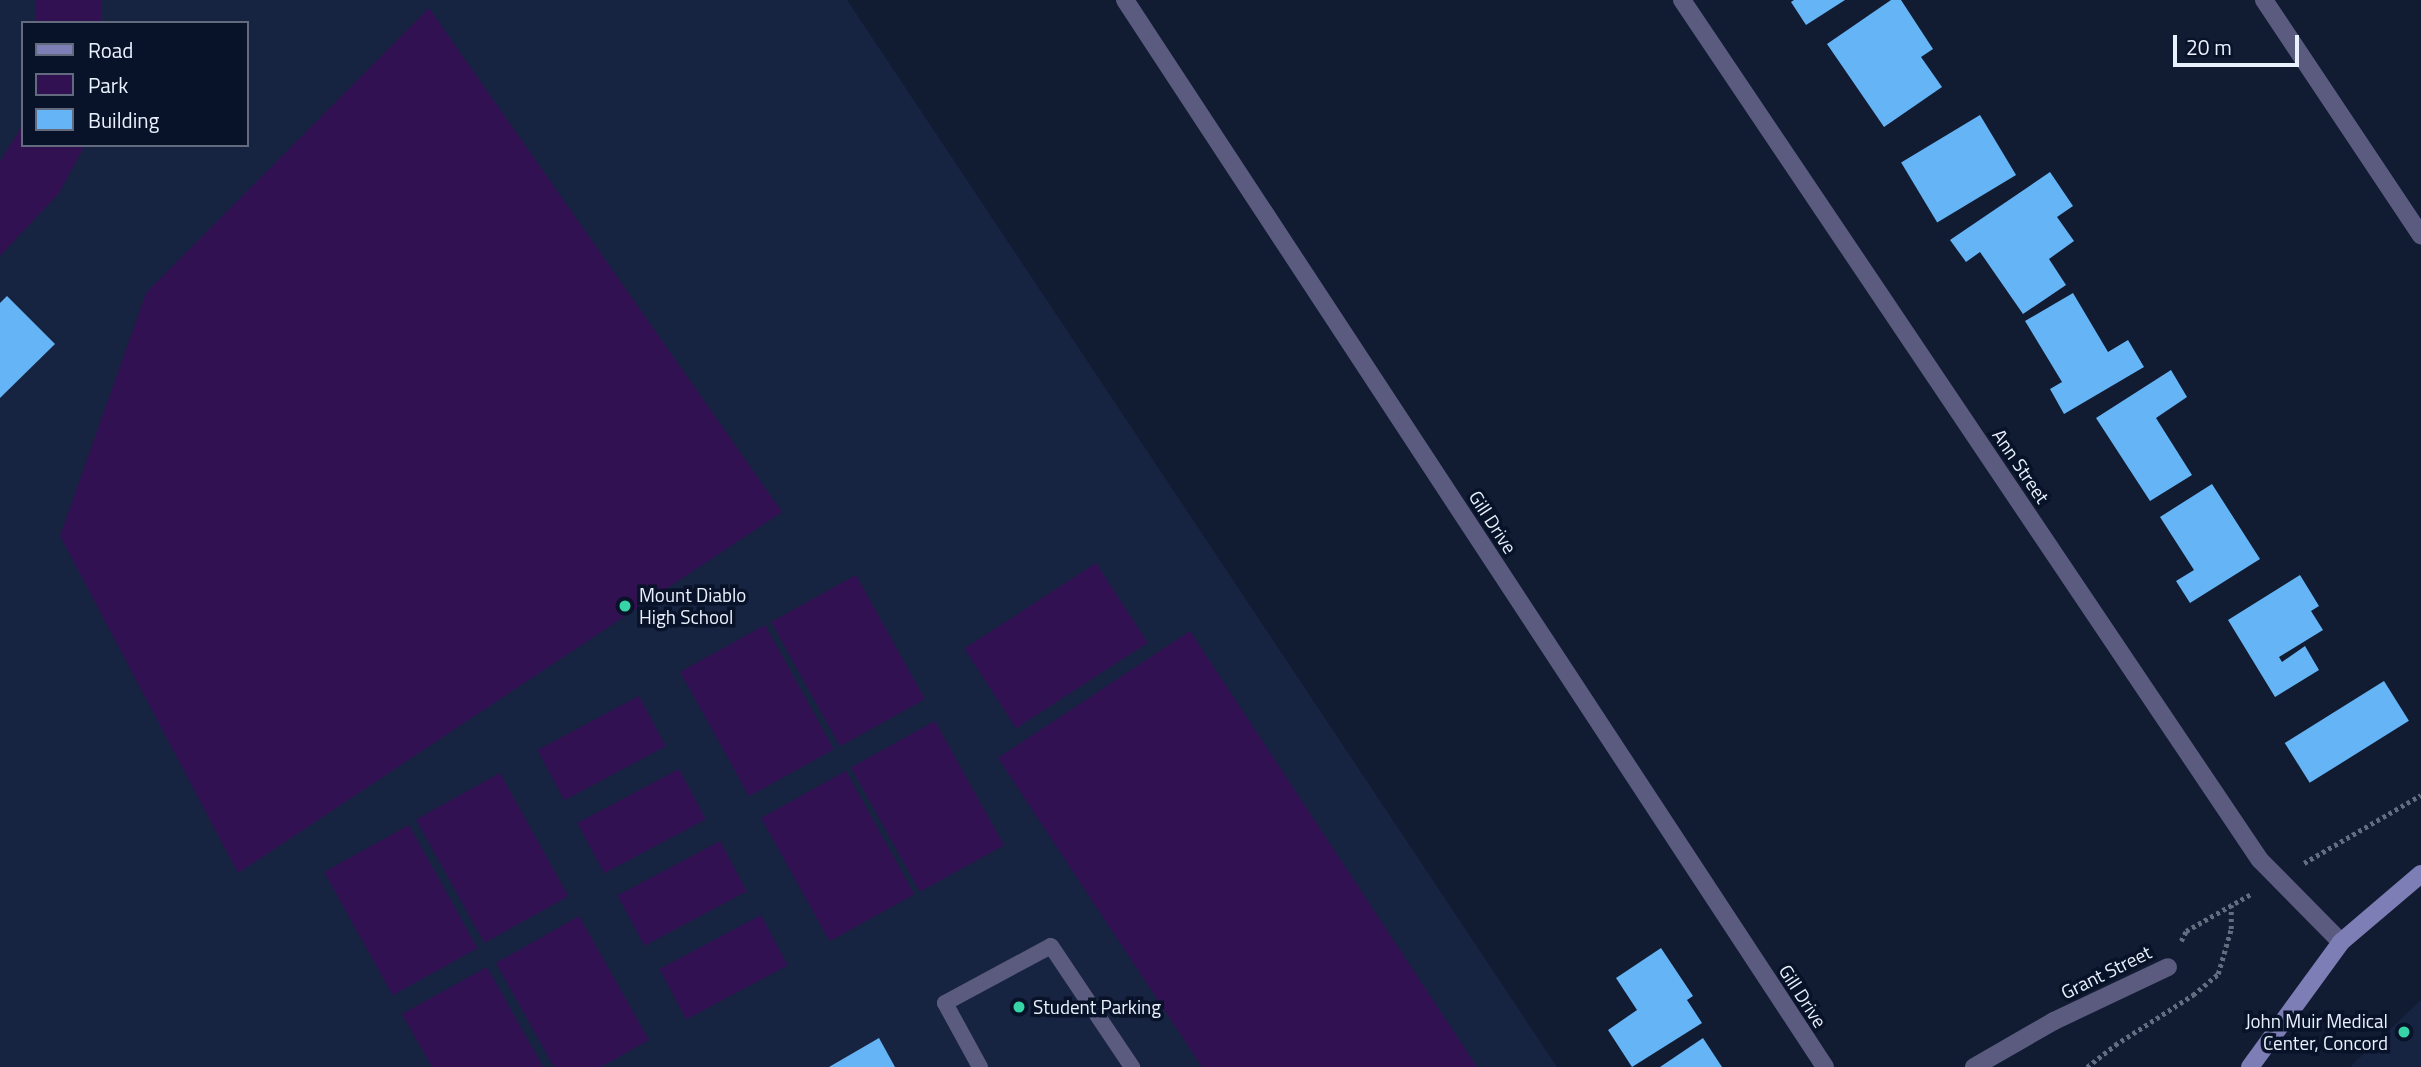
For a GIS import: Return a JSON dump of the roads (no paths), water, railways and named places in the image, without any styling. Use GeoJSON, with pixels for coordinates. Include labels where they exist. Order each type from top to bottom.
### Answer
{"type":"FeatureCollection","features":[{"type":"Feature","properties":{"kind":"street","name":"Gill Drive"},"geometry":{"type":"LineString","coordinates":[[1125,0],[1825,1067]]}},
{"type":"Feature","properties":{"kind":"street","name":"Ann Street"},"geometry":{"type":"LineString","coordinates":[[1682,0],[2260,860],[2341,942]]}},
{"type":"Feature","properties":{"kind":"street"},"geometry":{"type":"LineString","coordinates":[[2264,0],[2421,235]]}},
{"type":"Feature","properties":{"kind":"street"},"geometry":{"type":"LineString","coordinates":[[2250,1067],[2341,942],[2421,874]]}},
{"type":"Feature","properties":{"kind":"street","name":"Grant Street"},"geometry":{"type":"LineString","coordinates":[[1973,1067],[2054,1021],[2168,967]]}},
{"type":"Feature","properties":{"kind":"lane"},"geometry":{"type":"LineString","coordinates":[[981,1067],[945,1003],[1051,946],[1132,1067]]}},
{"type":"Feature","properties":{"kind":"place","name":"Mount Diablo High School"},"geometry":{"type":"Point","coordinates":[625,606]}},
{"type":"Feature","properties":{"kind":"place","name":"Student Parking"},"geometry":{"type":"Point","coordinates":[1019,1007]}},
{"type":"Feature","properties":{"kind":"place","name":"John Muir Medical Center, Concord"},"geometry":{"type":"Point","coordinates":[2404,1032]}}]}
